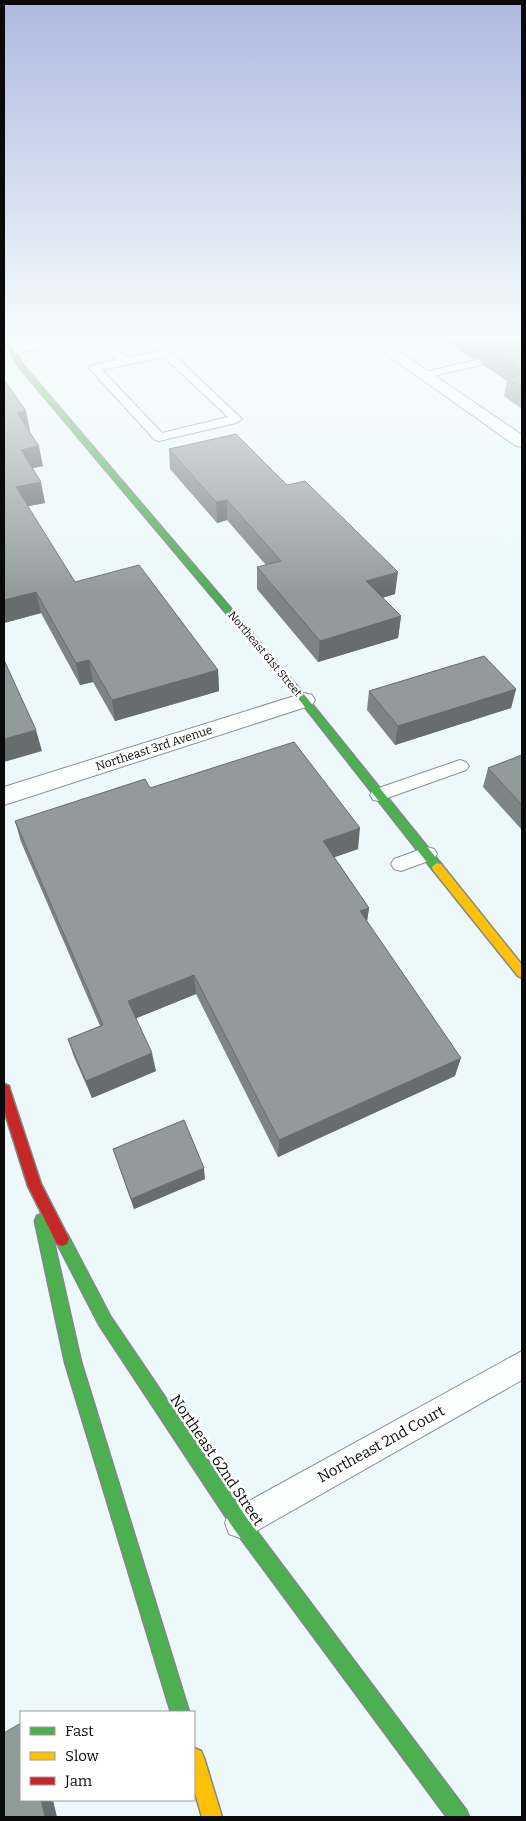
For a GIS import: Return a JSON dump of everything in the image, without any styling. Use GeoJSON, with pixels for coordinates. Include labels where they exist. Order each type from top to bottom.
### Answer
{"type":"FeatureCollection","features":[{"type":"Feature","properties":{"kind":"main road","name":"Northeast 61st Street"},"geometry":{"type":"LineString","coordinates":[[70,424],[304,700],[522,973]]}},
{"type":"Feature","properties":{"kind":"main road","name":"Northeast 62nd Street"},"geometry":{"type":"LineString","coordinates":[[4,1090],[34,1186],[105,1321],[240,1523],[459,1817]]}},
{"type":"Feature","properties":{"kind":"main road"},"geometry":{"type":"LineString","coordinates":[[34,1186],[73,1362],[180,1711]]}},
{"type":"Feature","properties":{"kind":"main road"},"geometry":{"type":"LineString","coordinates":[[195,1761],[212,1817]]}},
{"type":"Feature","properties":{"kind":"street"},"geometry":{"type":"LineString","coordinates":[[496,424],[522,442]]}},
{"type":"Feature","properties":{"kind":"street","name":"Northeast 3rd Avenue"},"geometry":{"type":"LineString","coordinates":[[4,796],[304,700]]}},
{"type":"Feature","properties":{"kind":"lane"},"geometry":{"type":"LineString","coordinates":[[147,424],[159,437],[215,424]]}},
{"type":"Feature","properties":{"kind":"lane"},"geometry":{"type":"LineString","coordinates":[[379,795],[460,766]]}},
{"type":"Feature","properties":{"kind":"lane"},"geometry":{"type":"LineString","coordinates":[[401,864],[427,854]]}},
{"type":"Feature","properties":{"kind":"lane","name":"Northeast 2nd Court"},"geometry":{"type":"LineString","coordinates":[[240,1523],[522,1365]]}},
{"type":"Feature","properties":{"kind":"building"},"geometry":{"type":"Polygon","coordinates":[[[4,424],[24,424],[39,446],[21,450],[41,482],[16,487],[75,582],[139,565],[218,670],[112,700],[89,660],[76,663],[36,592],[4,600],[4,424]]]}},
{"type":"Feature","properties":{"kind":"building"},"geometry":{"type":"Polygon","coordinates":[[[236,434],[287,485],[305,481],[398,572],[366,581],[401,616],[320,641],[257,567],[281,561],[227,500],[216,502],[169,449],[236,434]]]}},
{"type":"Feature","properties":{"kind":"building"},"geometry":{"type":"Polygon","coordinates":[[[484,656],[516,689],[398,726],[369,691],[484,656]]]}},
{"type":"Feature","properties":{"kind":"building"},"geometry":{"type":"Polygon","coordinates":[[[4,660],[36,730],[4,739],[4,660]]]}},
{"type":"Feature","properties":{"kind":"building"},"geometry":{"type":"Polygon","coordinates":[[[294,742],[360,828],[323,841],[369,908],[360,911],[461,1058],[279,1140],[194,975],[128,1001],[152,1053],[86,1081],[68,1039],[103,1025],[15,821],[145,779],[150,788],[294,742]]]}},
{"type":"Feature","properties":{"kind":"building"},"geometry":{"type":"Polygon","coordinates":[[[522,755],[522,805],[488,768],[522,755]]]}},
{"type":"Feature","properties":{"kind":"building"},"geometry":{"type":"Polygon","coordinates":[[[184,1120],[204,1168],[131,1199],[113,1149],[184,1120]]]}},
{"type":"Feature","properties":{"kind":"building"},"geometry":{"type":"Polygon","coordinates":[[[20,1724],[20,1801],[41,1801],[45,1817],[4,1817],[4,1733],[20,1724]]]}},
{"type":"Feature","properties":{"kind":"traffic: fast"},"geometry":{"type":"LineString","coordinates":[[70,424],[304,700],[437,867]]}},
{"type":"Feature","properties":{"kind":"traffic: fast"},"geometry":{"type":"LineString","coordinates":[[42,1221],[73,1362],[180,1711]]}},
{"type":"Feature","properties":{"kind":"traffic: fast"},"geometry":{"type":"LineString","coordinates":[[62,1239],[105,1321],[240,1523],[459,1817]]}},
{"type":"Feature","properties":{"kind":"traffic: slow"},"geometry":{"type":"LineString","coordinates":[[437,867],[522,973]]}},
{"type":"Feature","properties":{"kind":"traffic: slow"},"geometry":{"type":"LineString","coordinates":[[195,1761],[212,1817]]}},
{"type":"Feature","properties":{"kind":"traffic: jam"},"geometry":{"type":"LineString","coordinates":[[4,1090],[35,1186],[62,1239]]}}]}
